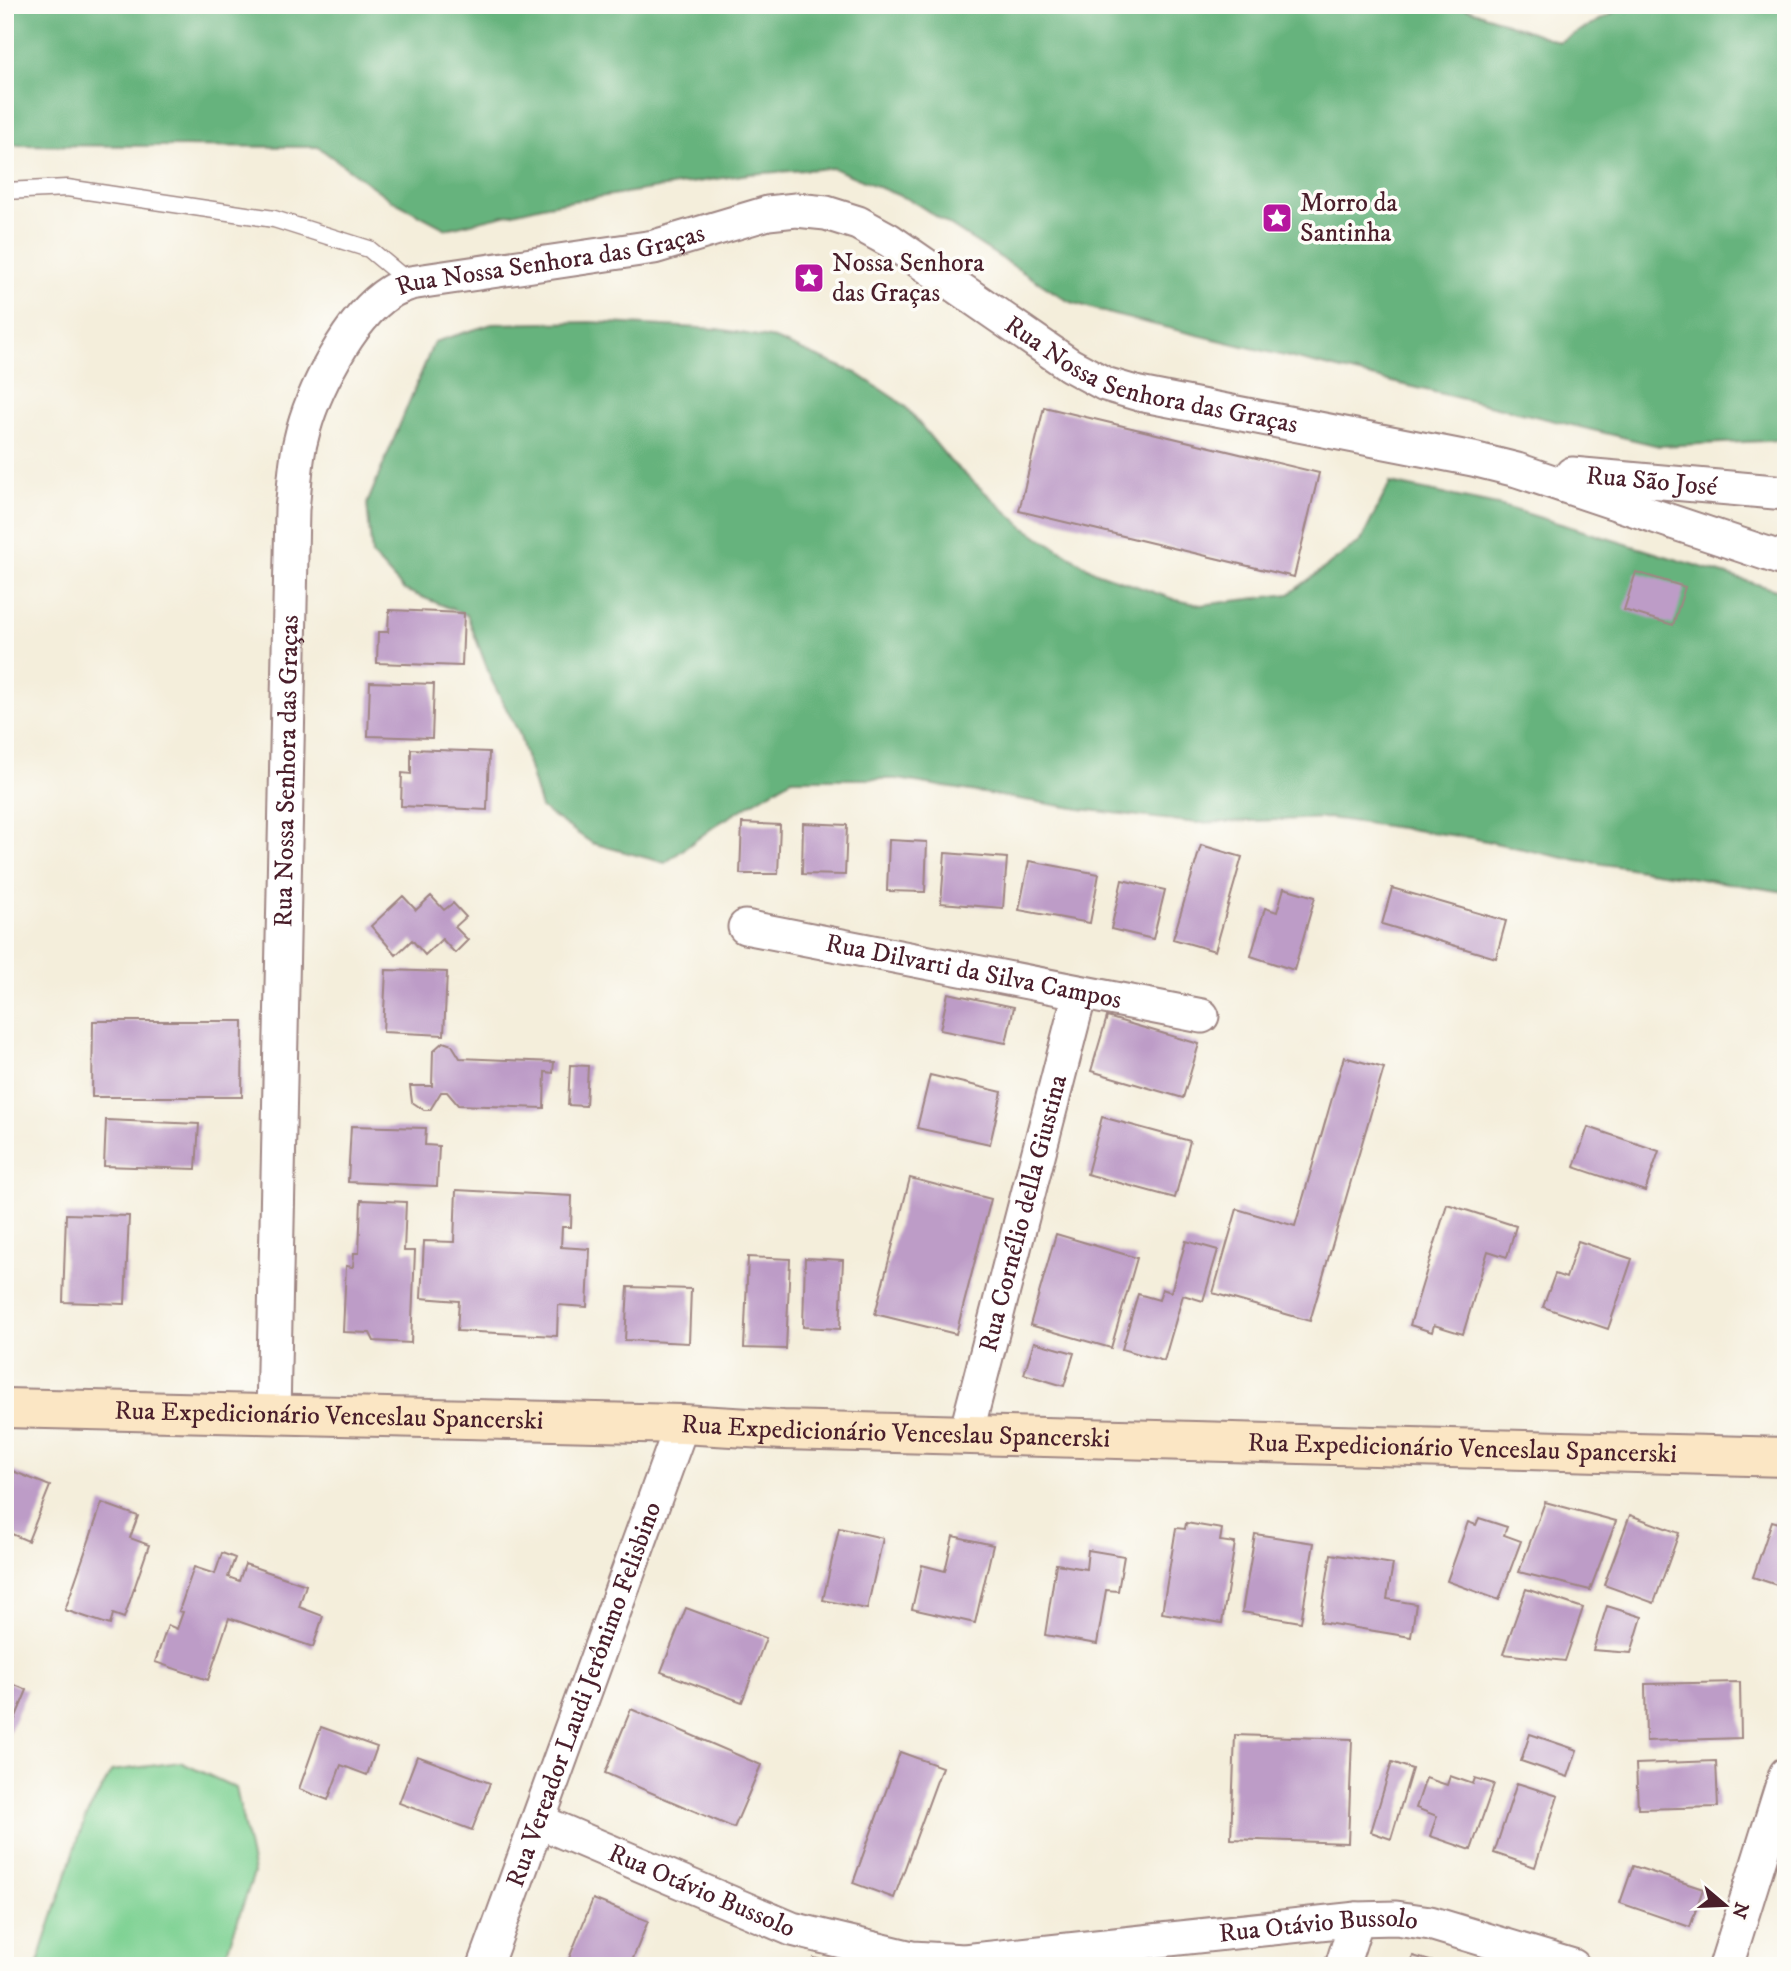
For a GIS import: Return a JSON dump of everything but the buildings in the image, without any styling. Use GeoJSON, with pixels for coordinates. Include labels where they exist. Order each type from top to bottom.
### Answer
{"type":"FeatureCollection","features":[{"type":"Feature","properties":{"kind":"street","name":"Rua Nossa Senhora das Graças"},"geometry":{"type":"LineString","coordinates":[[273,1415],[292,509],[300,440],[315,392],[344,343],[369,312],[389,293],[410,283],[654,247],[768,213],[796,210],[826,213],[858,223],[889,240],[1070,365],[1105,384],[1139,394],[1473,459],[1517,470],[1786,560]]}},
{"type":"Feature","properties":{"kind":"street","name":"Rua São José"},"geometry":{"type":"LineString","coordinates":[[1517,470],[1786,493]]}},
{"type":"Feature","properties":{"kind":"street","name":"Rua Dilvarti da Silva Campos"},"geometry":{"type":"LineString","coordinates":[[745,928],[1202,1016]]}},
{"type":"Feature","properties":{"kind":"street","name":"Rua Cornélio della Giustina"},"geometry":{"type":"LineString","coordinates":[[966,1434],[1080,993]]}},
{"type":"Feature","properties":{"kind":"street","name":"Rua Expedicionário Venceslau Spancerski"},"geometry":{"type":"LineString","coordinates":[[5,1408],[682,1424],[783,1430],[1786,1457]]}},
{"type":"Feature","properties":{"kind":"street","name":"Rua Vereador Laudi Jerônimo Felisbino"},"geometry":{"type":"LineString","coordinates":[[485,1966],[682,1424]]}},
{"type":"Feature","properties":{"kind":"street"},"geometry":{"type":"LineString","coordinates":[[1726,1966],[1786,1774]]}},
{"type":"Feature","properties":{"kind":"street","name":"Rua Otávio Bussolo"},"geometry":{"type":"LineString","coordinates":[[538,1821],[792,1929],[912,1958],[963,1963],[1357,1919],[1396,1918],[1430,1923],[1573,1966]]}},
{"type":"Feature","properties":{"kind":"street"},"geometry":{"type":"LineString","coordinates":[[1342,1966],[1357,1919]]}},
{"type":"Feature","properties":{"kind":"lane"},"geometry":{"type":"LineString","coordinates":[[5,191],[67,188],[274,219],[369,249],[410,283]]}},
{"type":"Feature","properties":{"kind":"green space"},"geometry":{"type":"Polygon","coordinates":[[[5,5],[1457,5],[1559,42],[1628,5],[1786,5],[1786,440],[1659,446],[1114,315],[1068,301],[912,201],[833,168],[749,174],[547,205],[446,229],[391,200],[318,147],[5,145],[5,5]]]}},
{"type":"Feature","properties":{"kind":"green space"},"geometry":{"type":"Polygon","coordinates":[[[591,322],[718,329],[775,339],[856,373],[904,405],[950,461],[1025,528],[1096,572],[1176,600],[1201,605],[1289,594],[1361,541],[1390,483],[1502,506],[1786,593],[1786,892],[1564,858],[1472,838],[1329,818],[1197,823],[1080,809],[897,779],[792,779],[716,825],[665,863],[592,843],[541,808],[519,733],[492,681],[467,615],[404,590],[372,555],[367,504],[434,342],[492,324],[591,322]]]}},
{"type":"Feature","properties":{"kind":"green space"},"geometry":{"type":"Polygon","coordinates":[[[180,1762],[236,1788],[254,1873],[222,1966],[37,1966],[85,1818],[112,1771],[180,1762]]]}},
{"type":"Feature","properties":{"kind":"place","name":"Morro da Santinha"},"geometry":{"type":"Point","coordinates":[1277,218]}},
{"type":"Feature","properties":{"kind":"place","name":"Nossa Senhora das Graças"},"geometry":{"type":"Point","coordinates":[809,278]}}]}
